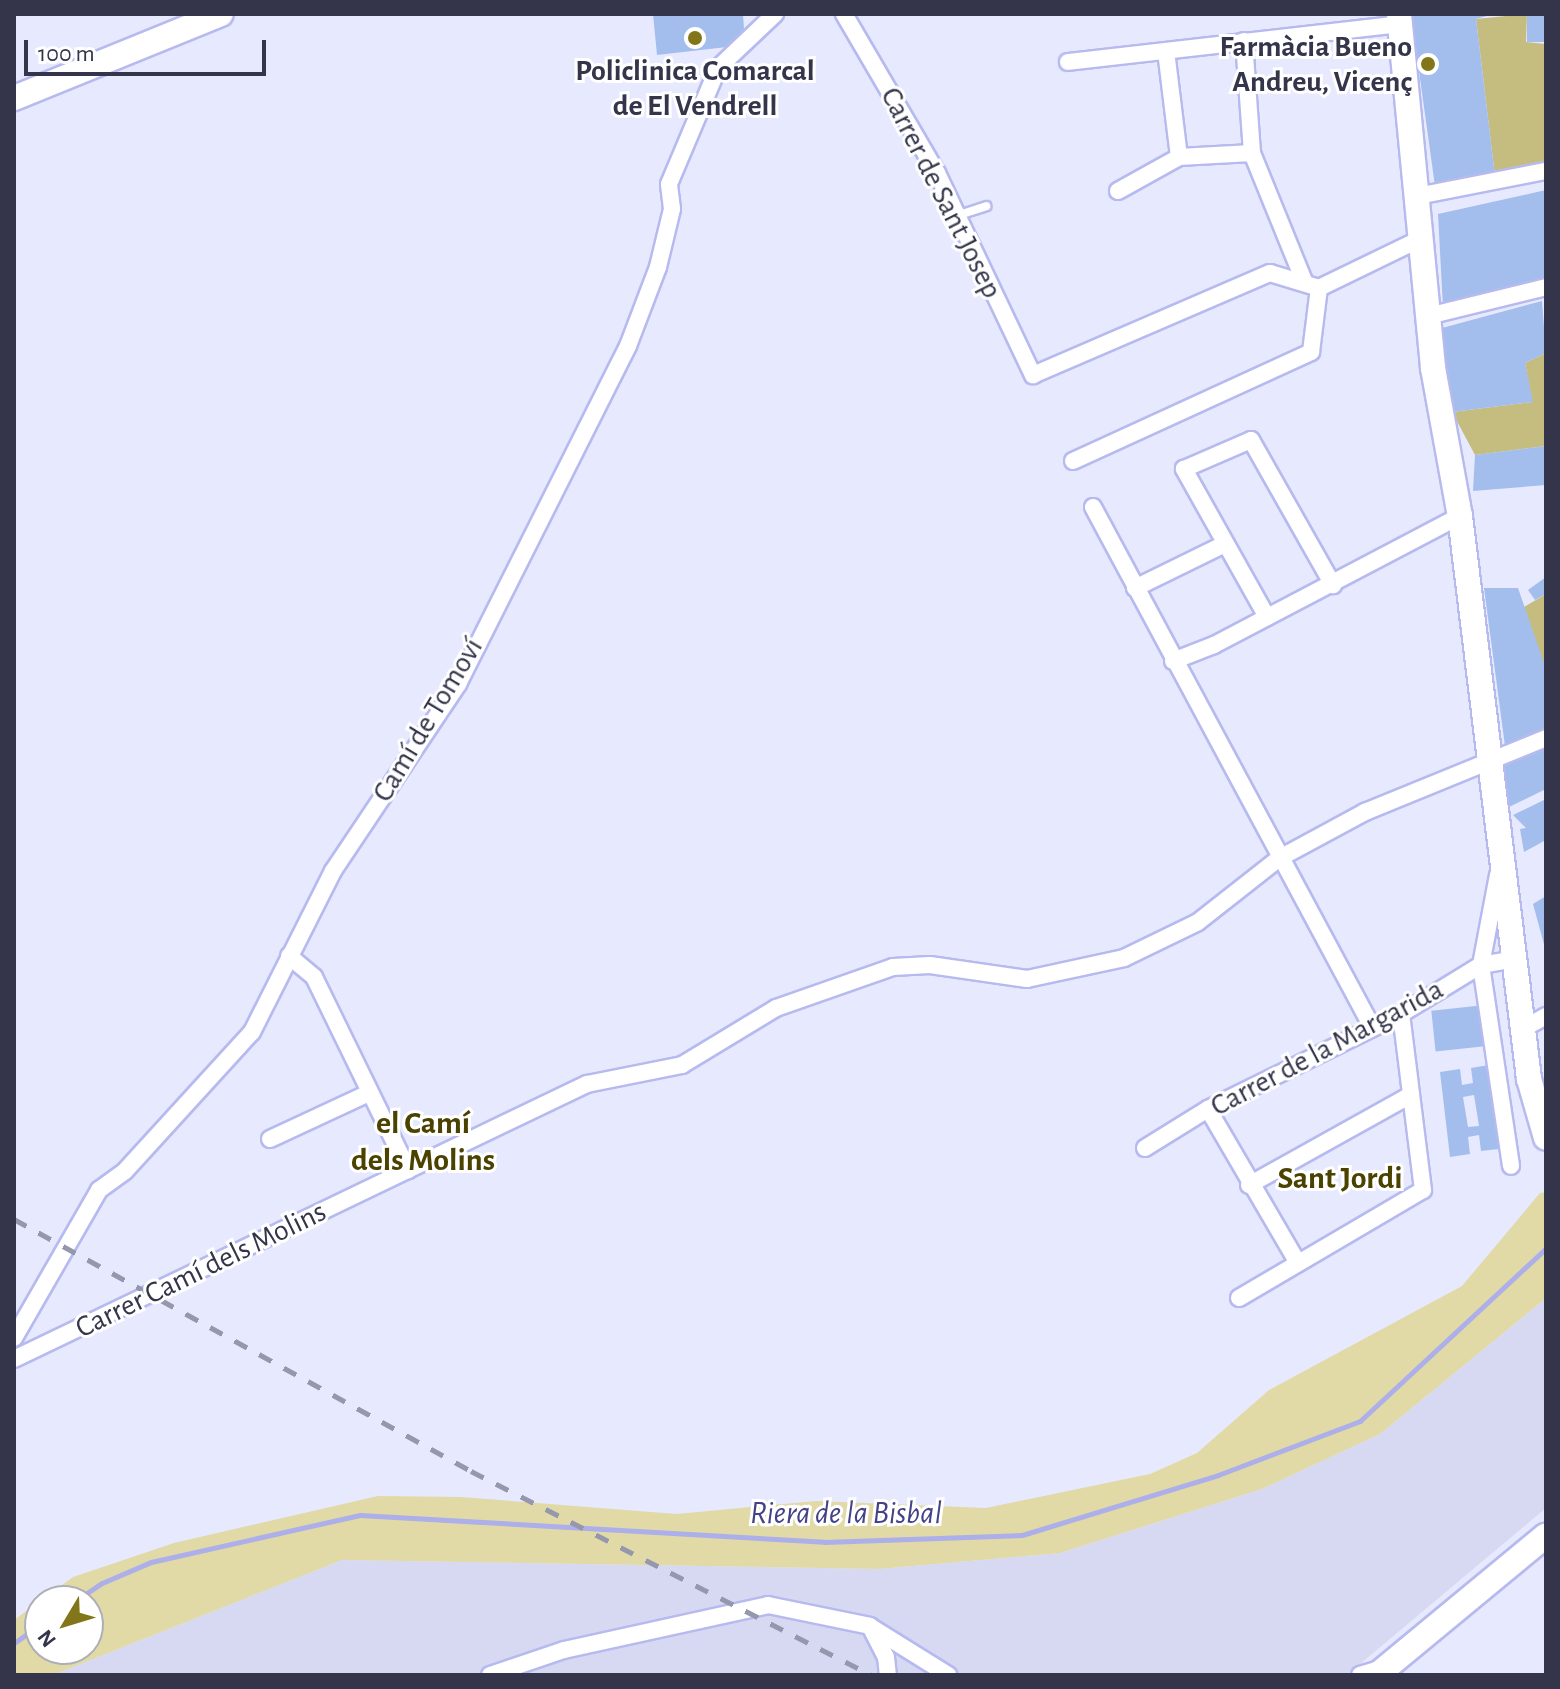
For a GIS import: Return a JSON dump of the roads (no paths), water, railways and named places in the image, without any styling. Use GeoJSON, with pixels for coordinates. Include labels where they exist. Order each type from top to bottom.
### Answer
{"type":"FeatureCollection","features":[{"type":"Feature","properties":{"kind":"street"},"geometry":{"type":"LineString","coordinates":[[14,98],[221,14]]}},
{"type":"Feature","properties":{"kind":"street","name":"Camí de Tomoví"},"geometry":{"type":"LineString","coordinates":[[14,1338],[99,1190],[125,1171],[252,1032],[333,871],[458,684],[628,346],[658,267],[672,209],[669,184],[718,68],[775,14]]}},
{"type":"Feature","properties":{"kind":"street","name":"Carrer de Sant Josep"},"geometry":{"type":"LineString","coordinates":[[844,14],[937,173],[1033,375],[1270,273],[1312,285]]}},
{"type":"Feature","properties":{"kind":"street"},"geometry":{"type":"LineString","coordinates":[[1068,62],[1400,19],[1428,316],[1460,516],[1487,764],[1514,959],[1536,1021],[1529,1079],[1546,1138]]}},
{"type":"Feature","properties":{"kind":"street"},"geometry":{"type":"LineString","coordinates":[[1073,461],[1311,352],[1312,285],[1252,153],[1244,41]]}},
{"type":"Feature","properties":{"kind":"street"},"geometry":{"type":"LineString","coordinates":[[1166,51],[1179,157]]}},
{"type":"Feature","properties":{"kind":"street"},"geometry":{"type":"LineString","coordinates":[[1118,191],[1179,157],[1252,153]]}},
{"type":"Feature","properties":{"kind":"street"},"geometry":{"type":"LineString","coordinates":[[1417,196],[1546,171]]}},
{"type":"Feature","properties":{"kind":"street"},"geometry":{"type":"LineString","coordinates":[[1312,285],[1420,239]]}},
{"type":"Feature","properties":{"kind":"street"},"geometry":{"type":"LineString","coordinates":[[1428,316],[1546,287]]}},
{"type":"Feature","properties":{"kind":"street"},"geometry":{"type":"LineString","coordinates":[[1267,617],[1184,469],[1251,440],[1333,585]]}},
{"type":"Feature","properties":{"kind":"street"},"geometry":{"type":"LineString","coordinates":[[1093,507],[1278,859],[1371,1025]]}},
{"type":"Feature","properties":{"kind":"street"},"geometry":{"type":"LineString","coordinates":[[1173,661],[1333,585],[1460,516]]}},
{"type":"Feature","properties":{"kind":"street"},"geometry":{"type":"LineString","coordinates":[[1135,588],[1225,544]]}},
{"type":"Feature","properties":{"kind":"street","name":"Carrer Camí dels Molins"},"geometry":{"type":"LineString","coordinates":[[14,1359],[587,1084],[682,1065],[776,1008],[893,967],[930,965],[1027,979],[1124,958],[1198,922],[1278,859],[1365,812],[1546,738]]}},
{"type":"Feature","properties":{"kind":"street"},"geometry":{"type":"LineString","coordinates":[[1500,866],[1481,965],[1511,1166]]}},
{"type":"Feature","properties":{"kind":"street"},"geometry":{"type":"LineString","coordinates":[[289,956],[314,977],[408,1170]]}},
{"type":"Feature","properties":{"kind":"street","name":"Carrer de la Margarida"},"geometry":{"type":"LineString","coordinates":[[1145,1148],[1208,1109],[1371,1025],[1401,1014],[1481,965],[1514,959]]}},
{"type":"Feature","properties":{"kind":"street"},"geometry":{"type":"LineString","coordinates":[[1239,1298],[1423,1190],[1401,1014]]}},
{"type":"Feature","properties":{"kind":"street"},"geometry":{"type":"LineString","coordinates":[[270,1139],[369,1093]]}},
{"type":"Feature","properties":{"kind":"street"},"geometry":{"type":"LineString","coordinates":[[1249,1185],[1411,1095]]}},
{"type":"Feature","properties":{"kind":"street"},"geometry":{"type":"LineString","coordinates":[[1208,1109],[1249,1185],[1298,1263]]}},
{"type":"Feature","properties":{"kind":"street"},"geometry":{"type":"LineString","coordinates":[[1360,1675],[1382,1670],[1546,1535]]}},
{"type":"Feature","properties":{"kind":"street"},"geometry":{"type":"LineString","coordinates":[[490,1675],[564,1650],[768,1605],[870,1626],[948,1675]]}},
{"type":"Feature","properties":{"kind":"street"},"geometry":{"type":"LineString","coordinates":[[870,1626],[888,1675]]}},
{"type":"Feature","properties":{"kind":"lane"},"geometry":{"type":"LineString","coordinates":[[956,216],[986,206]]}},
{"type":"Feature","properties":{"kind":"waterway","name":"Riera de la Bisbal"},"geometry":{"type":"LineString","coordinates":[[99,1585],[151,1562],[360,1515],[824,1542],[1022,1535],[1218,1475],[1360,1421],[1546,1248]]}},
{"type":"Feature","properties":{"kind":"waterway","name":"Riera de la Bisbal"},"geometry":{"type":"LineString","coordinates":[[14,1643],[24,1636]]}},
{"type":"Feature","properties":{"kind":"railway"},"geometry":{"type":"LineString","coordinates":[[14,1219],[471,1471],[872,1675]]}},
{"type":"Feature","properties":{"kind":"place","name":"Policlinica Comarcal de El Vendrell"},"geometry":{"type":"Point","coordinates":[695,38]}},
{"type":"Feature","properties":{"kind":"place","name":"Farmàcia Bueno Andreu, Vicenç"},"geometry":{"type":"Point","coordinates":[1428,64]}},
{"type":"Feature","properties":{"kind":"district","name":"el Camí dels Molins"},"geometry":{"type":"Point","coordinates":[423,1142]}},
{"type":"Feature","properties":{"kind":"district","name":"Sant Jordi"},"geometry":{"type":"Point","coordinates":[1340,1178]}}]}
